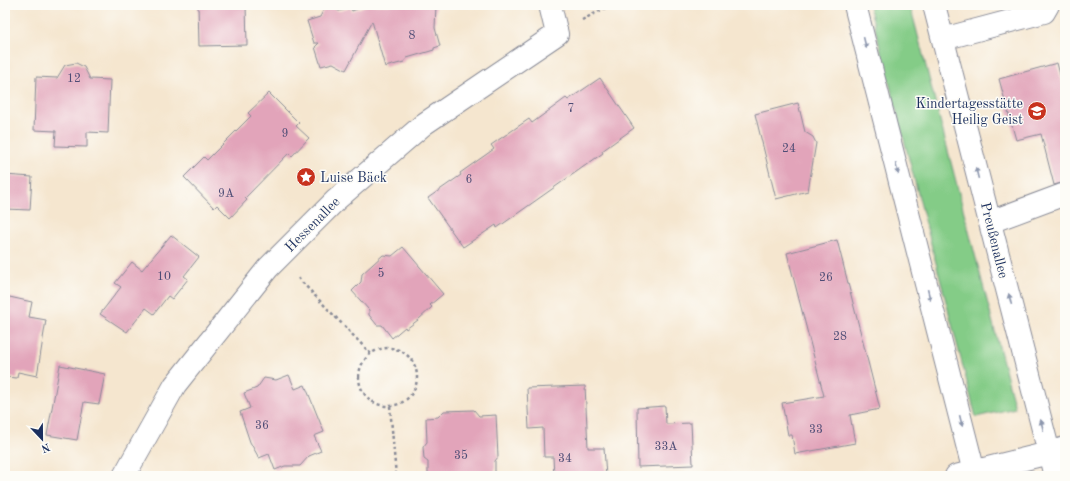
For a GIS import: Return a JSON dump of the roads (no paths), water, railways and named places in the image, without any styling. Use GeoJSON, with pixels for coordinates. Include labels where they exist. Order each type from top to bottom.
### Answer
{"type":"FeatureCollection","features":[{"type":"Feature","properties":{"kind":"street","name":"Hessenallee"},"geometry":{"type":"LineString","coordinates":[[124,476],[175,385],[268,268],[336,200],[424,124],[557,34],[550,5]]}},
{"type":"Feature","properties":{"kind":"street"},"geometry":{"type":"LineString","coordinates":[[855,5],[968,475],[1057,451]]}},
{"type":"Feature","properties":{"kind":"street","name":"Preußenallee"},"geometry":{"type":"LineString","coordinates":[[934,5],[990,222],[1057,451],[1055,476]]}},
{"type":"Feature","properties":{"kind":"street"},"geometry":{"type":"LineString","coordinates":[[943,39],[1044,12],[1048,5]]}},
{"type":"Feature","properties":{"kind":"street"},"geometry":{"type":"LineString","coordinates":[[990,222],[1065,194]]}},
{"type":"Feature","properties":{"kind":"place","name":"Kindertagesstätte Heilig Geist"},"geometry":{"type":"Point","coordinates":[1037,111]}},
{"type":"Feature","properties":{"kind":"place","name":"Luise Bäck"},"geometry":{"type":"Point","coordinates":[306,177]}}]}
